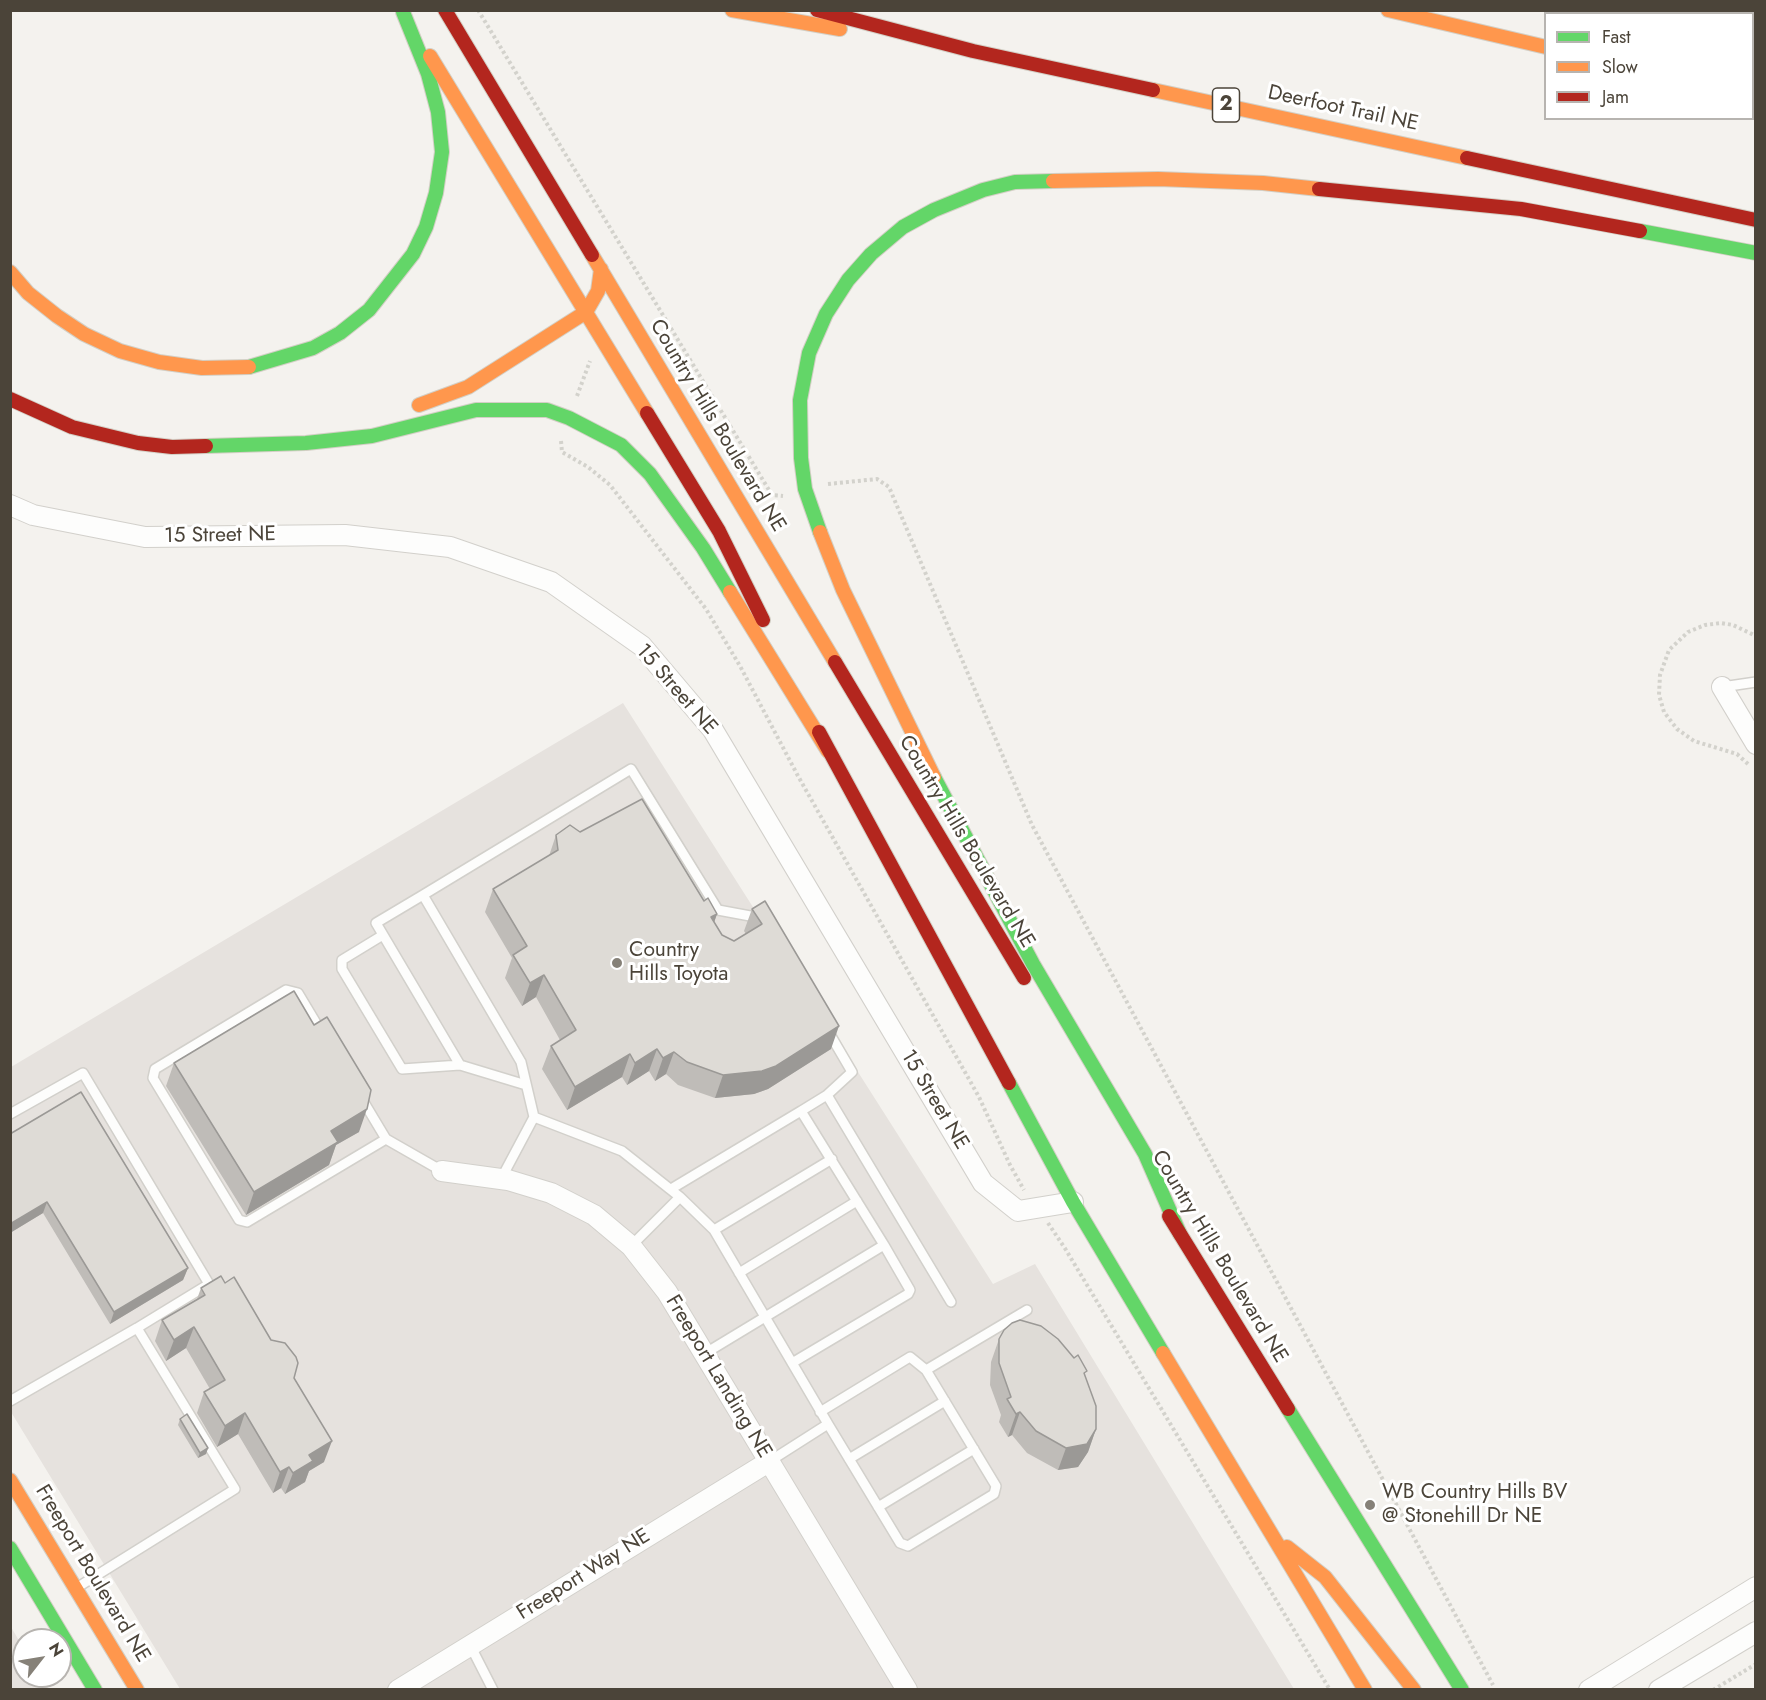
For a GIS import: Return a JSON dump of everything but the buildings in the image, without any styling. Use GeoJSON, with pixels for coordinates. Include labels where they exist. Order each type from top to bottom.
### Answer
{"type":"FeatureCollection","features":[{"type":"Feature","properties":{"kind":"main road","name":"Country Hills Boulevard NE"},"geometry":{"type":"LineString","coordinates":[[445,10],[920,808],[1462,1689]]}},
{"type":"Feature","properties":{"kind":"main road"},"geometry":{"type":"LineString","coordinates":[[732,10],[973,51]]}},
{"type":"Feature","properties":{"kind":"main road","name":"Deerfoot Trail NE"},"geometry":{"type":"LineString","coordinates":[[816,10],[973,51],[1755,220]]}},
{"type":"Feature","properties":{"kind":"main road"},"geometry":{"type":"LineString","coordinates":[[1388,10],[1544,47]]}},
{"type":"Feature","properties":{"kind":"main road"},"geometry":{"type":"LineString","coordinates":[[10,272],[28,293],[84,333],[120,351],[159,362],[202,368],[244,368],[286,358],[313,348],[340,333],[369,310],[413,254],[426,227],[436,193],[442,152],[438,112],[428,74],[403,12]]}},
{"type":"Feature","properties":{"kind":"main road"},"geometry":{"type":"LineString","coordinates":[[403,12],[719,531],[828,751],[1073,1202],[1365,1689]]}},
{"type":"Feature","properties":{"kind":"main road"},"geometry":{"type":"LineString","coordinates":[[1180,1234],[1145,1154],[1033,964],[949,807],[843,590],[805,489],[799,433],[800,400],[809,352],[826,314],[856,271],[871,254],[903,227],[934,210],[983,190],[1015,182],[1158,179],[1263,183],[1521,208],[1755,253]]}},
{"type":"Feature","properties":{"kind":"main road"},"geometry":{"type":"LineString","coordinates":[[402,411],[468,387],[586,312],[598,291],[601,269]]}},
{"type":"Feature","properties":{"kind":"main road"},"geometry":{"type":"LineString","coordinates":[[10,384],[52,407],[133,426]]}},
{"type":"Feature","properties":{"kind":"main road"},"geometry":{"type":"LineString","coordinates":[[10,399],[72,427],[127,441],[172,447],[306,443],[372,436],[476,410],[547,410],[569,418],[621,445],[662,490],[702,548],[828,751]]}},
{"type":"Feature","properties":{"kind":"main road","name":"Freeport Boulevard NE"},"geometry":{"type":"LineString","coordinates":[[10,1479],[137,1689]]}},
{"type":"Feature","properties":{"kind":"main road"},"geometry":{"type":"LineString","coordinates":[[1275,1536],[1325,1577],[1414,1689]]}},
{"type":"Feature","properties":{"kind":"main road"},"geometry":{"type":"LineString","coordinates":[[10,1548],[95,1689]]}},
{"type":"Feature","properties":{"kind":"main road"},"geometry":{"type":"LineString","coordinates":[[1353,1670],[1358,1689]]}},
{"type":"Feature","properties":{"kind":"street","name":"15 Street NE"},"geometry":{"type":"LineString","coordinates":[[10,505],[33,515],[145,537],[345,535],[450,547],[552,582],[642,646],[713,730],[983,1183],[1018,1211],[1073,1202]]}},
{"type":"Feature","properties":{"kind":"street"},"geometry":{"type":"LineString","coordinates":[[1722,687],[1755,744]]}},
{"type":"Feature","properties":{"kind":"street","name":"Freeport Landing NE"},"geometry":{"type":"LineString","coordinates":[[442,1171],[501,1179],[562,1199],[594,1215],[631,1246],[667,1292],[907,1689]]}},
{"type":"Feature","properties":{"kind":"street","name":"Freeport Way NE"},"geometry":{"type":"LineString","coordinates":[[398,1689],[770,1461]]}},
{"type":"Feature","properties":{"kind":"street"},"geometry":{"type":"LineString","coordinates":[[1589,1689],[1755,1587]]}},
{"type":"Feature","properties":{"kind":"street"},"geometry":{"type":"LineString","coordinates":[[1659,1689],[1755,1632]]}},
{"type":"Feature","properties":{"kind":"lane"},"geometry":{"type":"LineString","coordinates":[[1722,687],[1755,682]]}},
{"type":"Feature","properties":{"kind":"lane"},"geometry":{"type":"LineString","coordinates":[[460,1065],[376,923],[631,769],[718,910],[761,918],[767,929]]}},
{"type":"Feature","properties":{"kind":"lane"},"geometry":{"type":"LineString","coordinates":[[423,895],[521,1062],[534,1117],[501,1179]]}},
{"type":"Feature","properties":{"kind":"lane"},"geometry":{"type":"LineString","coordinates":[[383,935],[342,960],[342,969],[402,1069],[460,1065],[526,1085]]}},
{"type":"Feature","properties":{"kind":"lane"},"geometry":{"type":"LineString","coordinates":[[327,1042],[298,993],[286,990],[155,1069],[153,1078],[239,1220],[248,1222],[386,1139]]}},
{"type":"Feature","properties":{"kind":"lane"},"geometry":{"type":"LineString","coordinates":[[671,1189],[827,1095],[852,1072],[822,1021]]}},
{"type":"Feature","properties":{"kind":"lane"},"geometry":{"type":"LineString","coordinates":[[10,1114],[83,1072],[209,1284],[10,1401]]}},
{"type":"Feature","properties":{"kind":"lane"},"geometry":{"type":"LineString","coordinates":[[357,1090],[386,1139],[442,1171]]}},
{"type":"Feature","properties":{"kind":"lane"},"geometry":{"type":"LineString","coordinates":[[827,1095],[951,1302]]}},
{"type":"Feature","properties":{"kind":"lane"},"geometry":{"type":"LineString","coordinates":[[792,1363],[908,1294],[910,1290],[801,1111]]}},
{"type":"Feature","properties":{"kind":"lane"},"geometry":{"type":"LineString","coordinates":[[534,1117],[622,1150],[671,1189],[714,1230],[820,1412],[900,1543],[908,1546],[994,1494],[996,1486],[926,1370],[910,1357],[820,1412]]}},
{"type":"Feature","properties":{"kind":"lane"},"geometry":{"type":"LineString","coordinates":[[714,1230],[832,1159]]}},
{"type":"Feature","properties":{"kind":"lane"},"geometry":{"type":"LineString","coordinates":[[631,1246],[680,1197]]}},
{"type":"Feature","properties":{"kind":"lane"},"geometry":{"type":"LineString","coordinates":[[739,1273],[857,1201]]}},
{"type":"Feature","properties":{"kind":"lane"},"geometry":{"type":"LineString","coordinates":[[704,1354],[884,1245]]}},
{"type":"Feature","properties":{"kind":"lane"},"geometry":{"type":"LineString","coordinates":[[926,1370],[1027,1310]]}},
{"type":"Feature","properties":{"kind":"lane"},"geometry":{"type":"LineString","coordinates":[[76,1588],[235,1489],[137,1328]]}},
{"type":"Feature","properties":{"kind":"lane"},"geometry":{"type":"LineString","coordinates":[[849,1460],[945,1401]]}},
{"type":"Feature","properties":{"kind":"lane"},"geometry":{"type":"LineString","coordinates":[[770,1461],[828,1424]]}},
{"type":"Feature","properties":{"kind":"lane"},"geometry":{"type":"LineString","coordinates":[[878,1507],[974,1449]]}},
{"type":"Feature","properties":{"kind":"lane"},"geometry":{"type":"LineString","coordinates":[[470,1645],[494,1689]]}},
{"type":"Feature","properties":{"kind":"path"},"geometry":{"type":"LineString","coordinates":[[478,10],[771,495],[779,498],[805,489],[846,480],[877,479],[889,487],[1032,825],[1493,1685]]}},
{"type":"Feature","properties":{"kind":"path"},"geometry":{"type":"LineString","coordinates":[[576,398],[591,358],[588,351]]}},
{"type":"Feature","properties":{"kind":"path"},"geometry":{"type":"LineString","coordinates":[[563,436],[560,446],[562,452],[588,466],[610,485],[653,537],[712,619],[979,1097],[1010,1165],[1036,1208],[1066,1250],[1330,1689]]}},
{"type":"Feature","properties":{"kind":"path"},"geometry":{"type":"LineString","coordinates":[[1748,764],[1737,754],[1685,735],[1664,712],[1659,695],[1663,662],[1669,650],[1688,632],[1705,625],[1721,623],[1733,625],[1755,636]]}},
{"type":"Feature","properties":{"kind":"path"},"geometry":{"type":"LineString","coordinates":[[1713,1689],[1755,1664]]}},
{"type":"Feature","properties":{"kind":"shaded area"},"geometry":{"type":"Polygon","coordinates":[[[623,703],[993,1284],[1035,1264],[1294,1689],[180,1689],[11,1412],[11,1067],[623,703]]]}},
{"type":"Feature","properties":{"kind":"shaded area"},"geometry":{"type":"Polygon","coordinates":[[[11,1627],[12,1688],[49,1689],[11,1689],[11,1627]]]}},
{"type":"Feature","properties":{"kind":"traffic: fast"},"geometry":{"type":"LineString","coordinates":[[1558,10],[1564,12]]}},
{"type":"Feature","properties":{"kind":"traffic: fast"},"geometry":{"type":"LineString","coordinates":[[249,367],[313,348],[340,333],[369,310],[413,254],[426,227],[436,193],[442,152],[438,112],[428,74],[403,12]]}},
{"type":"Feature","properties":{"kind":"traffic: fast"},"geometry":{"type":"LineString","coordinates":[[820,532],[805,489],[801,458],[800,400],[809,353],[826,314],[848,280],[871,254],[903,227],[934,210],[983,190],[1015,182],[1053,181]]}},
{"type":"Feature","properties":{"kind":"traffic: fast"},"geometry":{"type":"LineString","coordinates":[[1640,231],[1756,253]]}},
{"type":"Feature","properties":{"kind":"traffic: fast"},"geometry":{"type":"LineString","coordinates":[[206,446],[306,443],[372,436],[476,410],[547,410],[569,418],[621,445],[650,474],[703,548],[730,592]]}},
{"type":"Feature","properties":{"kind":"traffic: fast"},"geometry":{"type":"LineString","coordinates":[[934,777],[1033,964],[1145,1154],[1180,1234]]}},
{"type":"Feature","properties":{"kind":"traffic: fast"},"geometry":{"type":"LineString","coordinates":[[1009,1083],[1073,1202],[1163,1353]]}},
{"type":"Feature","properties":{"kind":"traffic: fast"},"geometry":{"type":"LineString","coordinates":[[1288,1409],[1462,1690]]}},
{"type":"Feature","properties":{"kind":"traffic: fast"},"geometry":{"type":"LineString","coordinates":[[10,1548],[95,1690]]}},
{"type":"Feature","properties":{"kind":"traffic: slow"},"geometry":{"type":"LineString","coordinates":[[732,10],[840,29]]}},
{"type":"Feature","properties":{"kind":"traffic: slow"},"geometry":{"type":"LineString","coordinates":[[1388,10],[1544,47]]}},
{"type":"Feature","properties":{"kind":"traffic: slow"},"geometry":{"type":"LineString","coordinates":[[430,56],[647,413]]}},
{"type":"Feature","properties":{"kind":"traffic: slow"},"geometry":{"type":"LineString","coordinates":[[1153,90],[1467,158]]}},
{"type":"Feature","properties":{"kind":"traffic: slow"},"geometry":{"type":"LineString","coordinates":[[1053,181],[1158,179],[1263,183],[1319,189]]}},
{"type":"Feature","properties":{"kind":"traffic: slow"},"geometry":{"type":"LineString","coordinates":[[592,255],[835,662]]}},
{"type":"Feature","properties":{"kind":"traffic: slow"},"geometry":{"type":"LineString","coordinates":[[419,405],[468,387],[586,312],[598,291],[601,269]]}},
{"type":"Feature","properties":{"kind":"traffic: slow"},"geometry":{"type":"LineString","coordinates":[[10,272],[28,293],[57,316],[84,334],[120,351],[159,362],[202,368],[249,367]]}},
{"type":"Feature","properties":{"kind":"traffic: slow"},"geometry":{"type":"LineString","coordinates":[[820,532],[843,590],[934,777]]}},
{"type":"Feature","properties":{"kind":"traffic: slow"},"geometry":{"type":"LineString","coordinates":[[730,592],[828,751]]}},
{"type":"Feature","properties":{"kind":"traffic: slow"},"geometry":{"type":"LineString","coordinates":[[1163,1353],[1365,1690]]}},
{"type":"Feature","properties":{"kind":"traffic: slow"},"geometry":{"type":"LineString","coordinates":[[10,1480],[137,1690]]}},
{"type":"Feature","properties":{"kind":"traffic: slow"},"geometry":{"type":"LineString","coordinates":[[1287,1547],[1325,1577],[1414,1690]]}},
{"type":"Feature","properties":{"kind":"traffic: jam"},"geometry":{"type":"LineString","coordinates":[[445,10],[592,255]]}},
{"type":"Feature","properties":{"kind":"traffic: jam"},"geometry":{"type":"LineString","coordinates":[[817,10],[973,51],[1153,90]]}},
{"type":"Feature","properties":{"kind":"traffic: jam"},"geometry":{"type":"LineString","coordinates":[[1467,158],[1756,220]]}},
{"type":"Feature","properties":{"kind":"traffic: jam"},"geometry":{"type":"LineString","coordinates":[[1319,189],[1521,209],[1640,231]]}},
{"type":"Feature","properties":{"kind":"traffic: jam"},"geometry":{"type":"LineString","coordinates":[[10,399],[72,427],[138,443],[172,447],[206,446]]}},
{"type":"Feature","properties":{"kind":"traffic: jam"},"geometry":{"type":"LineString","coordinates":[[647,413],[719,531],[763,620]]}},
{"type":"Feature","properties":{"kind":"traffic: jam"},"geometry":{"type":"LineString","coordinates":[[835,662],[1024,978]]}},
{"type":"Feature","properties":{"kind":"traffic: jam"},"geometry":{"type":"LineString","coordinates":[[819,732],[1009,1083]]}},
{"type":"Feature","properties":{"kind":"traffic: jam"},"geometry":{"type":"LineString","coordinates":[[1169,1216],[1288,1409]]}},
{"type":"Feature","properties":{"kind":"place","name":"Country Hills Toyota"},"geometry":{"type":"Point","coordinates":[617,963]}},
{"type":"Feature","properties":{"kind":"place","name":"WB Country Hills BV @ Stonehill Dr NE"},"geometry":{"type":"Point","coordinates":[1370,1505]}}]}
